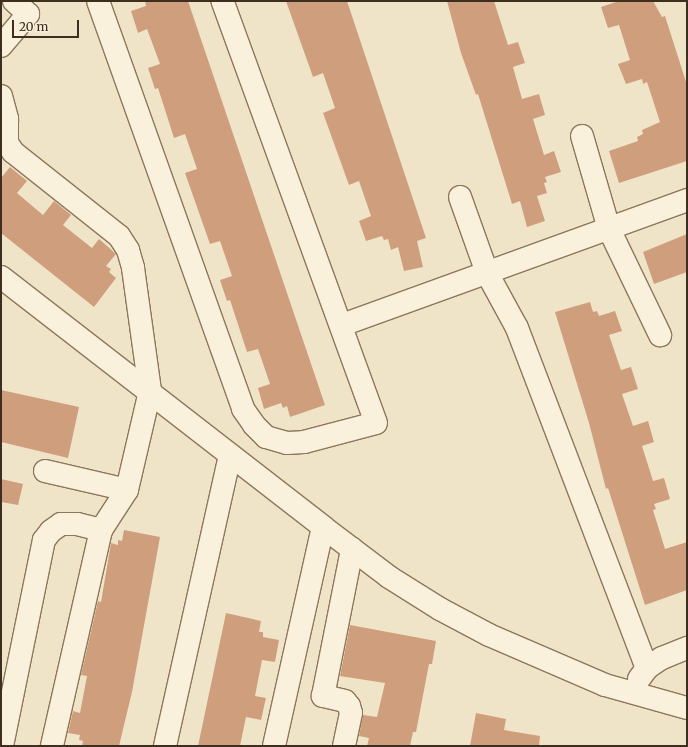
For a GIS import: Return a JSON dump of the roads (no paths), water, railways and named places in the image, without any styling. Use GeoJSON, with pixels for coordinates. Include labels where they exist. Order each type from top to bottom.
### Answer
{"type":"FeatureCollection","features":[{"type":"Feature","properties":{"kind":"street"},"geometry":{"type":"LineString","coordinates":[[1,46],[28,14],[14,1]]}},
{"type":"Feature","properties":{"kind":"street"},"geometry":{"type":"LineString","coordinates":[[98,1],[243,408],[254,425],[266,436],[287,443],[304,442],[376,423],[342,325],[222,1]]}},
{"type":"Feature","properties":{"kind":"street"},"geometry":{"type":"LineString","coordinates":[[1,96],[7,119],[7,143],[13,152],[119,236],[128,250],[133,268],[150,391],[127,490],[101,530],[52,746]]}},
{"type":"Feature","properties":{"kind":"street"},"geometry":{"type":"LineString","coordinates":[[582,136],[609,229],[645,309],[660,335]]}},
{"type":"Feature","properties":{"kind":"street"},"geometry":{"type":"LineString","coordinates":[[460,197],[487,273],[517,328],[647,668]]}},
{"type":"Feature","properties":{"kind":"street"},"geometry":{"type":"LineString","coordinates":[[342,325],[687,200]]}},
{"type":"Feature","properties":{"kind":"street"},"geometry":{"type":"LineString","coordinates":[[1,278],[150,391],[352,549],[440,609],[489,635],[605,685],[687,708]]}},
{"type":"Feature","properties":{"kind":"street"},"geometry":{"type":"LineString","coordinates":[[165,746],[230,455]]}},
{"type":"Feature","properties":{"kind":"street"},"geometry":{"type":"LineString","coordinates":[[45,471],[127,490]]}},
{"type":"Feature","properties":{"kind":"street"},"geometry":{"type":"LineString","coordinates":[[2,746],[44,540],[51,531],[60,524],[77,524],[101,530]]}},
{"type":"Feature","properties":{"kind":"street"},"geometry":{"type":"LineString","coordinates":[[274,746],[323,527]]}},
{"type":"Feature","properties":{"kind":"street"},"geometry":{"type":"LineString","coordinates":[[344,746],[351,713],[349,706],[345,701],[323,696],[352,549]]}},
{"type":"Feature","properties":{"kind":"street"},"geometry":{"type":"LineString","coordinates":[[628,692],[647,668],[662,658],[687,648]]}}]}
